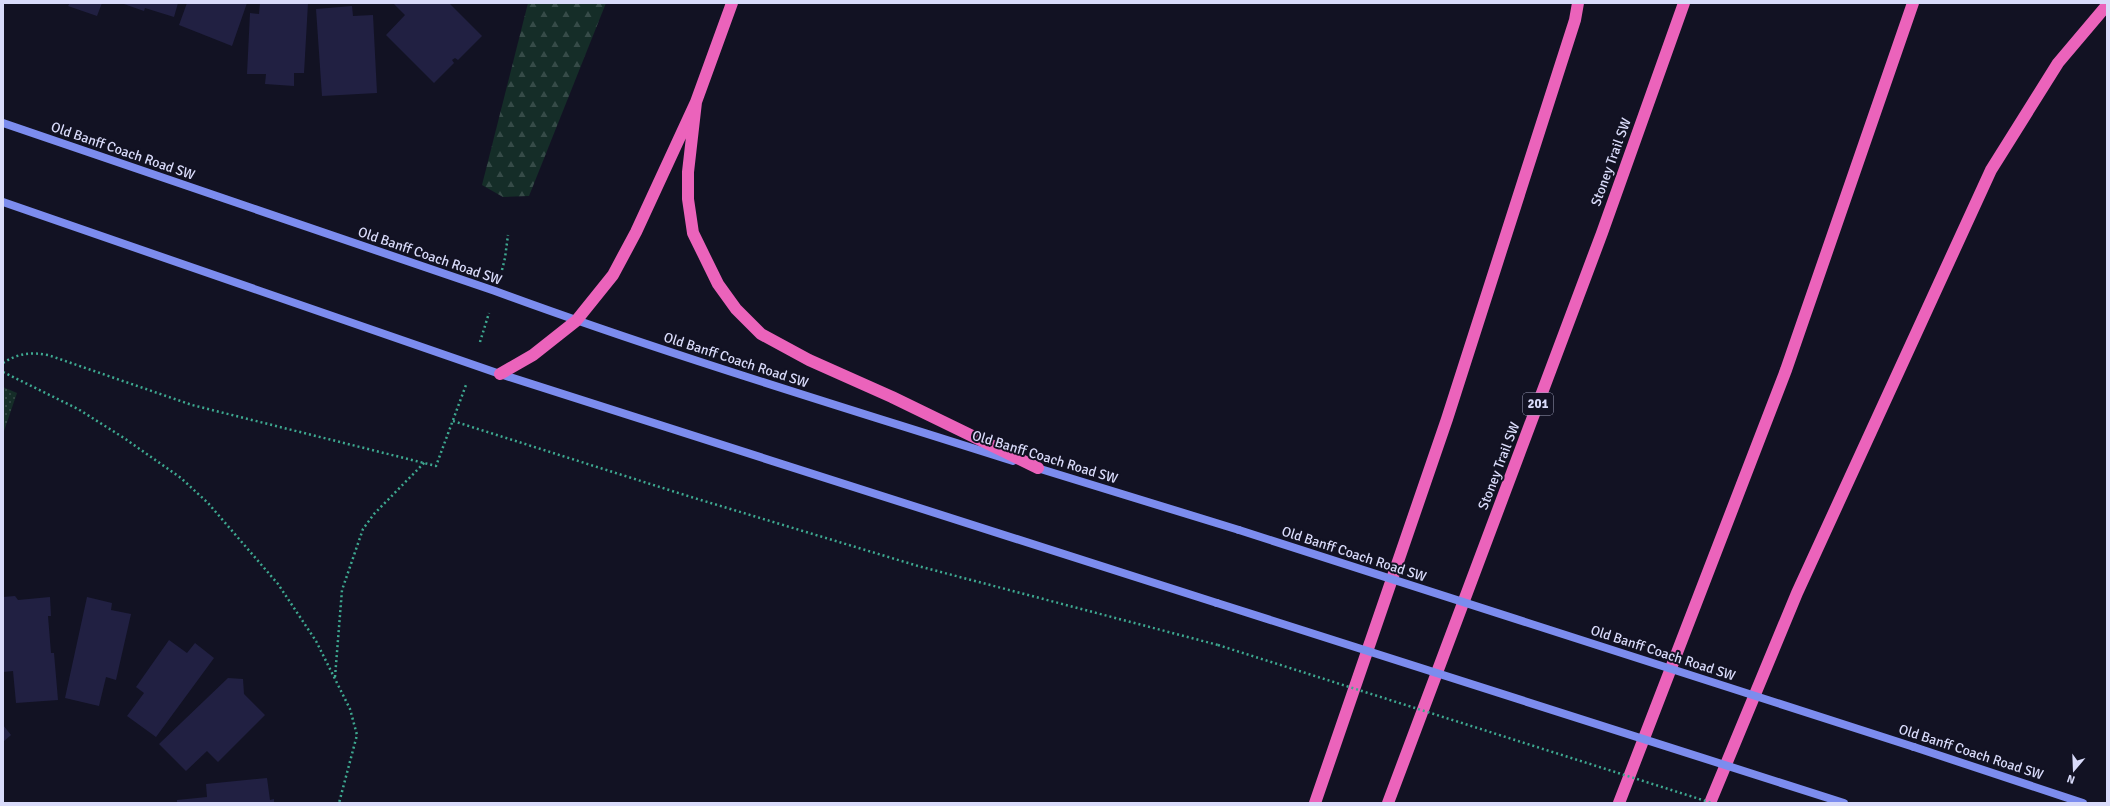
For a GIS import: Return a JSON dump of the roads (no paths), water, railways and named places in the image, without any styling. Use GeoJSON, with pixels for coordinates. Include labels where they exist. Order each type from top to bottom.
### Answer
{"type":"FeatureCollection","features":[{"type":"Feature","properties":{"kind":"highway"},"geometry":{"type":"LineString","coordinates":[[500,374],[533,355],[576,321],[613,275],[636,232],[696,102],[732,3]]}},
{"type":"Feature","properties":{"kind":"highway"},"geometry":{"type":"LineString","coordinates":[[1315,803],[1449,412],[1573,28],[1578,3]]}},
{"type":"Feature","properties":{"kind":"highway","name":"Stoney Trail SW"},"geometry":{"type":"LineString","coordinates":[[1388,803],[1602,233],[1684,3]]}},
{"type":"Feature","properties":{"kind":"highway"},"geometry":{"type":"LineString","coordinates":[[1619,803],[1786,370],[1913,3]]}},
{"type":"Feature","properties":{"kind":"highway"},"geometry":{"type":"LineString","coordinates":[[1711,803],[1797,593],[1991,170],[2058,63],[2107,5]]}},
{"type":"Feature","properties":{"kind":"highway"},"geometry":{"type":"LineString","coordinates":[[696,102],[688,172],[688,199],[693,233],[718,284],[736,309],[761,334],[808,360],[892,397],[1038,468]]}},
{"type":"Feature","properties":{"kind":"main road","name":"Old Banff Coach Road SW"},"geometry":{"type":"LineString","coordinates":[[3,123],[576,321],[740,375],[1239,530],[1914,746],[2083,803]]}},
{"type":"Feature","properties":{"kind":"main road"},"geometry":{"type":"LineString","coordinates":[[3,202],[500,374],[1844,803]]}}]}
